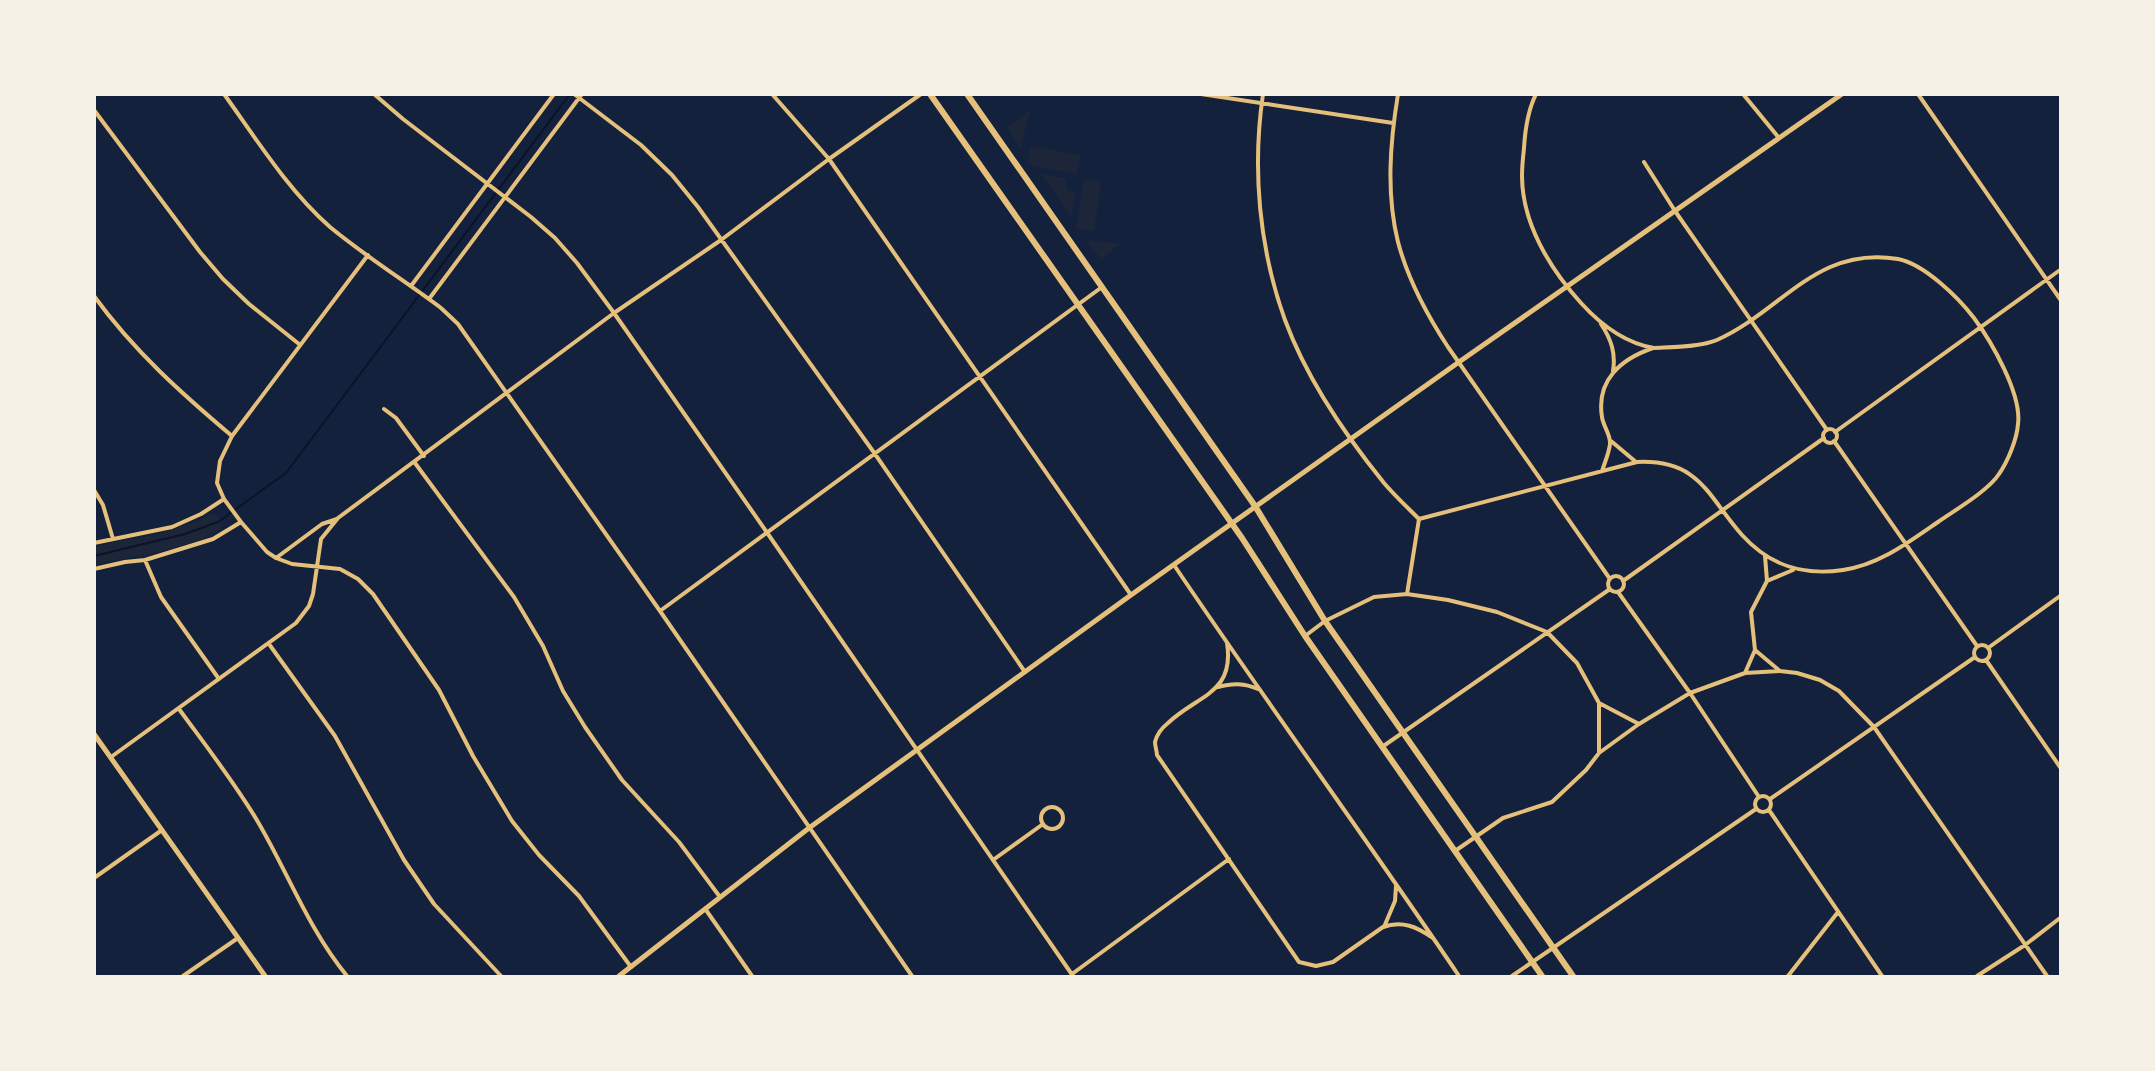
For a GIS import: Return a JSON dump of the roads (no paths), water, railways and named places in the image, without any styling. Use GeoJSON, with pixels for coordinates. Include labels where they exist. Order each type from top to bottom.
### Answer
{"type":"FeatureCollection","features":[{"type":"Feature","properties":{"kind":"main road"},"geometry":{"type":"LineString","coordinates":[[930,94],[1231,524],[1305,636],[1542,976]]}},
{"type":"Feature","properties":{"kind":"main road"},"geometry":{"type":"LineString","coordinates":[[967,94],[1255,506],[1325,621],[1573,976]]}},
{"type":"Feature","properties":{"kind":"street"},"geometry":{"type":"LineString","coordinates":[[224,94],[278,170],[330,226],[429,299],[458,324],[912,976]]}},
{"type":"Feature","properties":{"kind":"street"},"geometry":{"type":"LineString","coordinates":[[374,94],[555,238],[614,313],[1072,975],[1229,859]]}},
{"type":"Feature","properties":{"kind":"street"},"geometry":{"type":"LineString","coordinates":[[411,286],[554,94]]}},
{"type":"Feature","properties":{"kind":"street"},"geometry":{"type":"LineString","coordinates":[[574,94],[580,96],[641,145],[672,175],[875,454],[1025,672]]}},
{"type":"Feature","properties":{"kind":"street"},"geometry":{"type":"LineString","coordinates":[[772,94],[829,159],[1131,595]]}},
{"type":"Feature","properties":{"kind":"street"},"geometry":{"type":"LineString","coordinates":[[276,558],[322,524],[338,518],[415,463],[614,313],[721,240],[921,94]]}},
{"type":"Feature","properties":{"kind":"street"},"geometry":{"type":"LineString","coordinates":[[1201,94],[1393,123]]}},
{"type":"Feature","properties":{"kind":"street"},"geometry":{"type":"LineString","coordinates":[[1263,94],[1257,163],[1260,209],[1266,245],[1285,319],[1305,364],[1352,438],[1385,484],[1419,519]]}},
{"type":"Feature","properties":{"kind":"street"},"geometry":{"type":"LineString","coordinates":[[1398,94],[1393,123],[1390,167],[1398,242],[1411,276],[1430,319],[1610,579]]}},
{"type":"Feature","properties":{"kind":"street"},"geometry":{"type":"LineString","coordinates":[[1536,94],[1532,101],[1525,135],[1521,177],[1528,214],[1542,250],[1566,287],[1600,322],[1615,333],[1654,348]]}},
{"type":"Feature","properties":{"kind":"street"},"geometry":{"type":"LineString","coordinates":[[1743,94],[1780,138]]}},
{"type":"Feature","properties":{"kind":"street"},"geometry":{"type":"LineString","coordinates":[[620,976],[809,828],[1131,595],[1842,94]]}},
{"type":"Feature","properties":{"kind":"street"},"geometry":{"type":"LineString","coordinates":[[1918,94],[2061,299]]}},
{"type":"Feature","properties":{"kind":"street"},"geometry":{"type":"LineString","coordinates":[[429,299],[580,96]]}},
{"type":"Feature","properties":{"kind":"street"},"geometry":{"type":"LineString","coordinates":[[94,110],[222,279],[299,344]]}},
{"type":"Feature","properties":{"kind":"street"},"geometry":{"type":"LineString","coordinates":[[1644,162],[1675,211],[1827,430]]}},
{"type":"Feature","properties":{"kind":"street"},"geometry":{"type":"LineString","coordinates":[[368,255],[232,436],[220,461],[217,483],[224,499],[267,552],[292,564],[340,569],[358,579],[373,594],[439,690],[473,756],[512,822],[539,855],[579,896],[631,968]]}},
{"type":"Feature","properties":{"kind":"street"},"geometry":{"type":"LineString","coordinates":[[1419,519],[1637,462],[1662,463],[1696,478],[1711,492],[1742,534],[1765,556],[1793,570],[1819,572],[1844,570],[1878,559],[1906,544],[1975,496],[1999,475],[2010,451],[2019,422],[2007,376],[1981,328],[1950,290],[1923,271],[1900,260],[1870,257],[1847,260],[1821,271],[1800,283],[1751,320],[1714,342],[1654,348],[1632,357],[1613,371],[1608,378],[1600,406],[1602,421],[1611,441],[1637,462]]}},
{"type":"Feature","properties":{"kind":"street"},"geometry":{"type":"LineString","coordinates":[[1835,432],[2061,270]]}},
{"type":"Feature","properties":{"kind":"street"},"geometry":{"type":"LineString","coordinates":[[660,611],[1102,287]]}},
{"type":"Feature","properties":{"kind":"street"},"geometry":{"type":"LineString","coordinates":[[94,296],[117,328],[151,364],[232,436]]}},
{"type":"Feature","properties":{"kind":"street"},"geometry":{"type":"LineString","coordinates":[[1600,322],[1613,347],[1613,371]]}},
{"type":"Feature","properties":{"kind":"street"},"geometry":{"type":"LineString","coordinates":[[384,409],[396,418],[424,456]]}},
{"type":"Feature","properties":{"kind":"street"},"geometry":{"type":"LineString","coordinates":[[1824,438],[1823,434],[1827,430],[1835,432]]}},
{"type":"Feature","properties":{"kind":"street"},"geometry":{"type":"LineString","coordinates":[[1834,441],[1835,432]]}},
{"type":"Feature","properties":{"kind":"street"},"geometry":{"type":"LineString","coordinates":[[1824,438],[1828,442],[1834,441]]}},
{"type":"Feature","properties":{"kind":"street"},"geometry":{"type":"LineString","coordinates":[[1623,580],[1824,438]]}},
{"type":"Feature","properties":{"kind":"street"},"geometry":{"type":"LineString","coordinates":[[1602,472],[1611,441]]}},
{"type":"Feature","properties":{"kind":"street"},"geometry":{"type":"LineString","coordinates":[[1834,441],[1977,646]]}},
{"type":"Feature","properties":{"kind":"street"},"geometry":{"type":"LineString","coordinates":[[415,463],[514,597],[543,646],[574,709],[616,772],[679,842],[721,898]]}},
{"type":"Feature","properties":{"kind":"street"},"geometry":{"type":"LineString","coordinates":[[94,490],[103,505],[113,538]]}},
{"type":"Feature","properties":{"kind":"street"},"geometry":{"type":"LineString","coordinates":[[94,543],[172,527],[201,514],[224,499]]}},
{"type":"Feature","properties":{"kind":"street"},"geometry":{"type":"LineString","coordinates":[[111,758],[296,623],[309,606],[313,594],[321,539],[338,518]]}},
{"type":"Feature","properties":{"kind":"street"},"geometry":{"type":"LineString","coordinates":[[1407,594],[1419,519]]}},
{"type":"Feature","properties":{"kind":"street"},"geometry":{"type":"LineString","coordinates":[[94,569],[144,560],[213,539],[241,522]]}},
{"type":"Feature","properties":{"kind":"street"},"geometry":{"type":"LineString","coordinates":[[1745,673],[1755,650],[1751,612],[1767,581],[1765,556]]}},
{"type":"Feature","properties":{"kind":"street"},"geometry":{"type":"LineString","coordinates":[[144,560],[161,597],[219,680]]}},
{"type":"Feature","properties":{"kind":"street"},"geometry":{"type":"LineString","coordinates":[[1174,565],[1459,976]]}},
{"type":"Feature","properties":{"kind":"street"},"geometry":{"type":"LineString","coordinates":[[1767,581],[1793,570]]}},
{"type":"Feature","properties":{"kind":"street"},"geometry":{"type":"LineString","coordinates":[[1610,589],[1608,584],[1610,579],[1617,576],[1623,580]]}},
{"type":"Feature","properties":{"kind":"street"},"geometry":{"type":"LineString","coordinates":[[1618,592],[1623,588],[1623,580]]}},
{"type":"Feature","properties":{"kind":"street"},"geometry":{"type":"LineString","coordinates":[[1610,589],[1618,592],[1690,693],[1759,797]]}},
{"type":"Feature","properties":{"kind":"street"},"geometry":{"type":"LineString","coordinates":[[1382,747],[1610,589]]}},
{"type":"Feature","properties":{"kind":"street"},"geometry":{"type":"LineString","coordinates":[[1305,636],[1325,621],[1374,597],[1407,594],[1448,600],[1497,612],[1546,632],[1577,663],[1599,703],[1599,753]]}},
{"type":"Feature","properties":{"kind":"street"},"geometry":{"type":"LineString","coordinates":[[1988,648],[2061,596]]}},
{"type":"Feature","properties":{"kind":"street"},"geometry":{"type":"LineString","coordinates":[[1227,643],[1228,666],[1222,683],[1173,718],[1162,729],[1155,742],[1157,756],[1299,962],[1316,966],[1333,962],[1383,927],[1392,924],[1408,924],[1433,938]]}},
{"type":"Feature","properties":{"kind":"street"},"geometry":{"type":"LineString","coordinates":[[269,644],[335,736],[404,861],[434,904],[501,976]]}},
{"type":"Feature","properties":{"kind":"street"},"geometry":{"type":"LineString","coordinates":[[1977,646],[1984,645],[1988,648],[1990,653],[1986,660]]}},
{"type":"Feature","properties":{"kind":"street"},"geometry":{"type":"LineString","coordinates":[[1975,657],[1974,652],[1977,646]]}},
{"type":"Feature","properties":{"kind":"street"},"geometry":{"type":"LineString","coordinates":[[1755,650],[1780,671]]}},
{"type":"Feature","properties":{"kind":"street"},"geometry":{"type":"LineString","coordinates":[[1975,657],[1978,660],[1986,660]]}},
{"type":"Feature","properties":{"kind":"street"},"geometry":{"type":"LineString","coordinates":[[1770,799],[1975,657]]}},
{"type":"Feature","properties":{"kind":"street"},"geometry":{"type":"LineString","coordinates":[[1986,660],[2061,767]]}},
{"type":"Feature","properties":{"kind":"street"},"geometry":{"type":"LineString","coordinates":[[1455,851],[1503,818],[1552,802],[1586,770],[1599,753],[1639,724],[1690,693],[1745,673],[1780,671],[1797,673],[1820,680],[1839,691],[1874,727],[2047,976]]}},
{"type":"Feature","properties":{"kind":"street"},"geometry":{"type":"LineString","coordinates":[[1216,688],[1229,684],[1246,684],[1258,689]]}},
{"type":"Feature","properties":{"kind":"street"},"geometry":{"type":"LineString","coordinates":[[1599,703],[1639,724]]}},
{"type":"Feature","properties":{"kind":"street"},"geometry":{"type":"LineString","coordinates":[[179,709],[252,813],[296,896],[335,961],[347,976]]}},
{"type":"Feature","properties":{"kind":"street"},"geometry":{"type":"LineString","coordinates":[[94,734],[265,976]]}},
{"type":"Feature","properties":{"kind":"street"},"geometry":{"type":"LineString","coordinates":[[1764,795],[1770,799],[1772,806],[1769,810],[1761,812],[1756,809],[1755,801],[1759,797],[1764,795]]}},
{"type":"Feature","properties":{"kind":"street"},"geometry":{"type":"LineString","coordinates":[[1048,808],[1058,808],[1063,814],[1063,821],[1059,827],[1051,829],[1043,824],[1042,813],[1048,808]]}},
{"type":"Feature","properties":{"kind":"street"},"geometry":{"type":"LineString","coordinates":[[1512,976],[1756,809]]}},
{"type":"Feature","properties":{"kind":"street"},"geometry":{"type":"LineString","coordinates":[[1769,810],[1882,976]]}},
{"type":"Feature","properties":{"kind":"street"},"geometry":{"type":"LineString","coordinates":[[993,860],[1043,824]]}},
{"type":"Feature","properties":{"kind":"street"},"geometry":{"type":"LineString","coordinates":[[94,878],[162,830]]}},
{"type":"Feature","properties":{"kind":"street"},"geometry":{"type":"LineString","coordinates":[[1383,927],[1395,902],[1396,884]]}},
{"type":"Feature","properties":{"kind":"street"},"geometry":{"type":"LineString","coordinates":[[706,910],[752,976]]}},
{"type":"Feature","properties":{"kind":"street"},"geometry":{"type":"LineString","coordinates":[[1788,976],[1838,912]]}},
{"type":"Feature","properties":{"kind":"street"},"geometry":{"type":"LineString","coordinates":[[1977,976],[2061,918]]}},
{"type":"Feature","properties":{"kind":"street"},"geometry":{"type":"LineString","coordinates":[[183,976],[238,938]]}},
{"type":"Feature","properties":{"kind":"waterway"},"geometry":{"type":"LineString","coordinates":[[94,556],[185,534],[218,522],[286,473],[570,94]]}}]}
